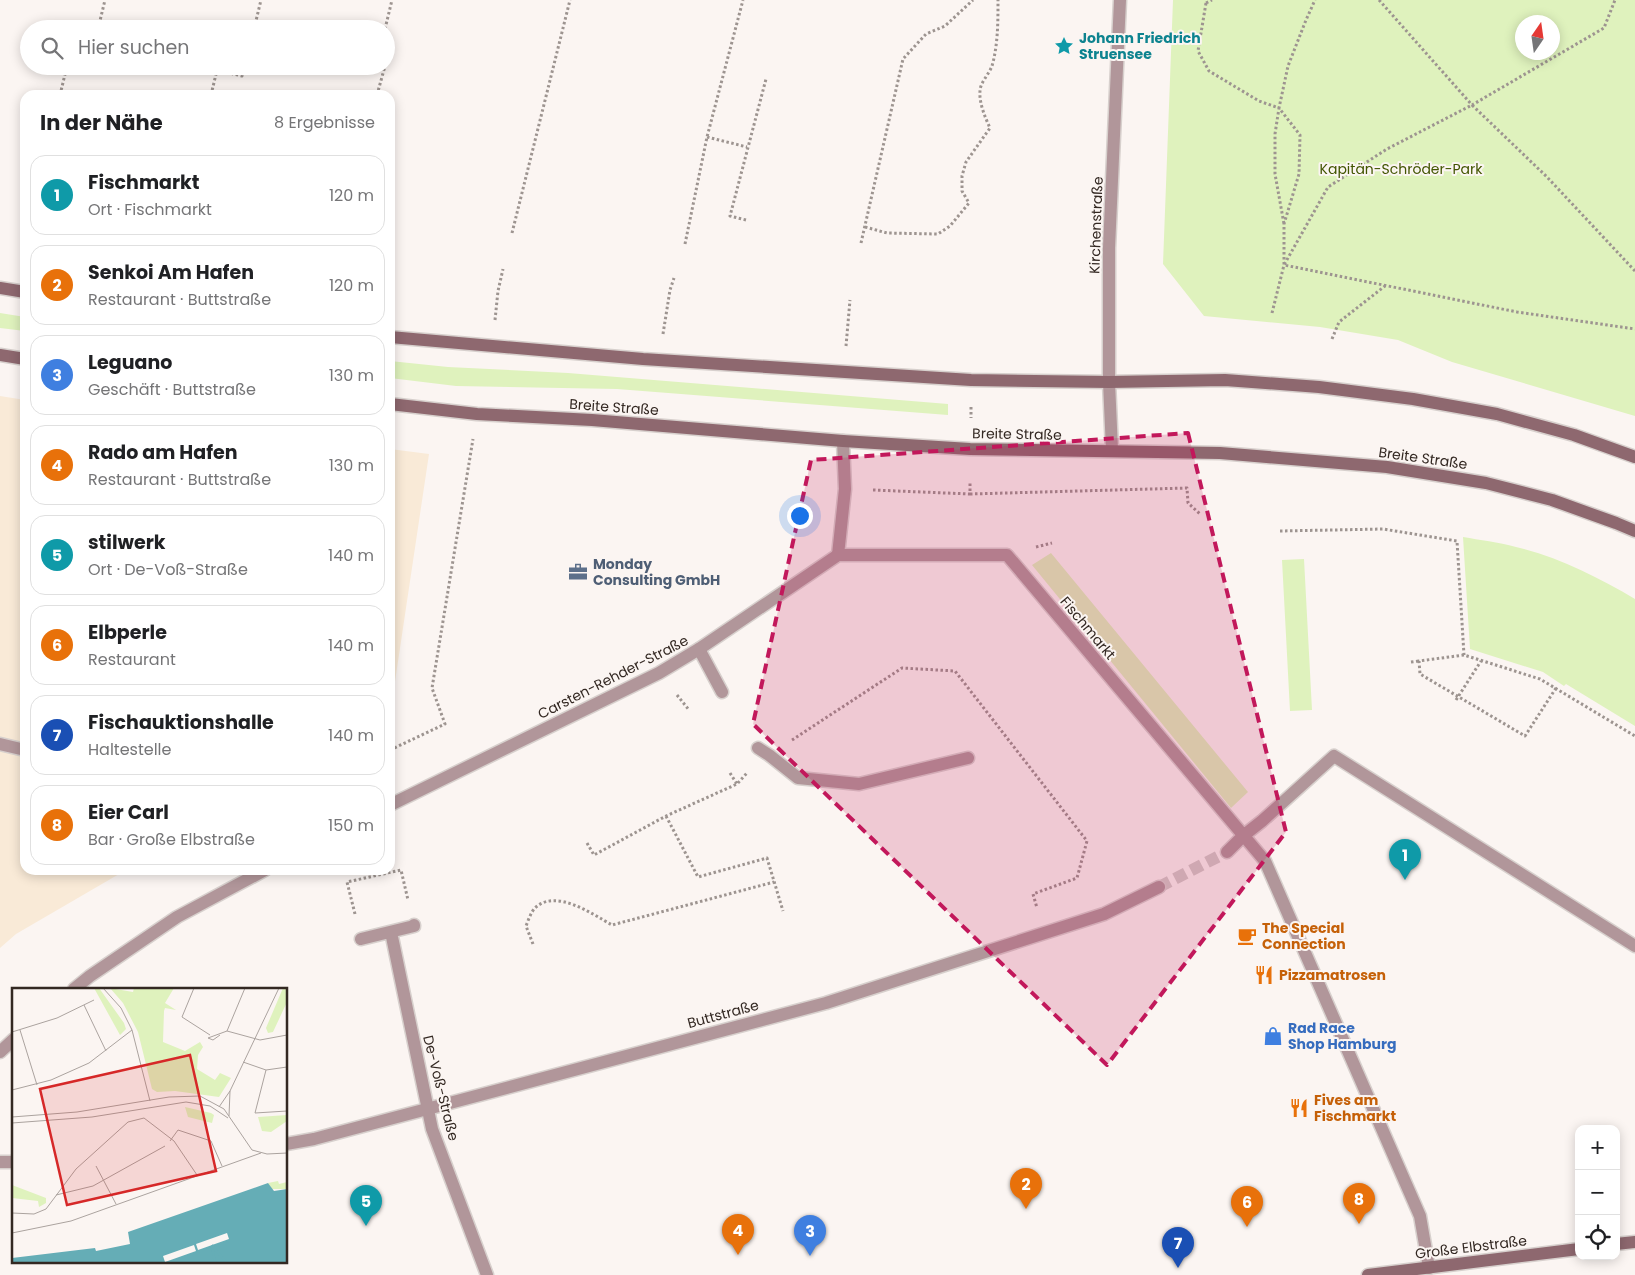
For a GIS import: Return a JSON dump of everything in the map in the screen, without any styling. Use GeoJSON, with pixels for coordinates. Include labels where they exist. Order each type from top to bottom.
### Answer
{"type":"FeatureCollection","features":[{"type":"Feature","properties":{"kind":"main road"},"geometry":{"type":"LineString","coordinates":[[0,288],[20,291]]}},
{"type":"Feature","properties":{"kind":"main road"},"geometry":{"type":"LineString","coordinates":[[395,337],[644,359],[971,380],[1109,382],[1226,380],[1319,387],[1413,399],[1497,414],[1574,436],[1635,457]]}},
{"type":"Feature","properties":{"kind":"main road"},"geometry":{"type":"LineString","coordinates":[[0,355],[20,358]]}},
{"type":"Feature","properties":{"kind":"main road","name":"Breite Straße"},"geometry":{"type":"LineString","coordinates":[[395,405],[477,414],[592,420],[843,441],[970,449],[1220,453],[1396,468],[1486,483],[1552,500],[1635,531]]}},
{"type":"Feature","properties":{"kind":"main road"},"geometry":{"type":"LineString","coordinates":[[1620,1244],[1635,1242]]}},
{"type":"Feature","properties":{"kind":"main road","name":"Große Elbstraße"},"geometry":{"type":"LineString","coordinates":[[1368,1275],[1575,1250]]}},
{"type":"Feature","properties":{"kind":"street","name":"Kirchenstraße"},"geometry":{"type":"LineString","coordinates":[[1112,450],[1109,382],[1109,248],[1120,0]]}},
{"type":"Feature","properties":{"kind":"street"},"geometry":{"type":"LineString","coordinates":[[838,555],[844,489],[843,441]]}},
{"type":"Feature","properties":{"kind":"street","name":"Fischmarkt"},"geometry":{"type":"LineString","coordinates":[[838,555],[1007,555],[1265,862],[1420,1216],[1429,1268]]}},
{"type":"Feature","properties":{"kind":"street","name":"Carsten-Rehder-Straße"},"geometry":{"type":"LineString","coordinates":[[395,803],[659,673],[699,649],[838,555]]}},
{"type":"Feature","properties":{"kind":"street"},"geometry":{"type":"LineString","coordinates":[[699,649],[722,692]]}},
{"type":"Feature","properties":{"kind":"street"},"geometry":{"type":"LineString","coordinates":[[0,744],[20,749]]}},
{"type":"Feature","properties":{"kind":"street"},"geometry":{"type":"LineString","coordinates":[[763,752],[798,778],[859,784],[968,758]]}},
{"type":"Feature","properties":{"kind":"street"},"geometry":{"type":"LineString","coordinates":[[1227,852],[1334,756],[1635,946]]}},
{"type":"Feature","properties":{"kind":"street"},"geometry":{"type":"LineString","coordinates":[[75,988],[177,917],[256,875]]}},
{"type":"Feature","properties":{"kind":"street","name":"Buttstraße"},"geometry":{"type":"LineString","coordinates":[[288,1144],[314,1139],[826,1003],[1104,914],[1159,886]]}},
{"type":"Feature","properties":{"kind":"street"},"geometry":{"type":"LineString","coordinates":[[361,939],[414,925]]}},
{"type":"Feature","properties":{"kind":"street","name":"De-Voß-Straße"},"geometry":{"type":"LineString","coordinates":[[391,932],[432,1129],[487,1275]]}},
{"type":"Feature","properties":{"kind":"street"},"geometry":{"type":"LineString","coordinates":[[0,1052],[12,1041]]}},
{"type":"Feature","properties":{"kind":"path"},"geometry":{"type":"LineString","coordinates":[[100,20],[105,0]]}},
{"type":"Feature","properties":{"kind":"path"},"geometry":{"type":"LineString","coordinates":[[256,20],[261,0]]}},
{"type":"Feature","properties":{"kind":"path"},"geometry":{"type":"LineString","coordinates":[[387,20],[392,0]]}},
{"type":"Feature","properties":{"kind":"path"},"geometry":{"type":"LineString","coordinates":[[512,233],[570,0]]}},
{"type":"Feature","properties":{"kind":"path"},"geometry":{"type":"LineString","coordinates":[[685,244],[707,137],[743,0]]}},
{"type":"Feature","properties":{"kind":"path"},"geometry":{"type":"LineString","coordinates":[[861,243],[903,59],[926,34],[945,26],[973,0]]}},
{"type":"Feature","properties":{"kind":"path"},"geometry":{"type":"LineString","coordinates":[[865,227],[887,233],[938,234],[950,226],[969,203],[962,191],[962,176],[966,162],[990,128],[982,109],[980,89],[994,60],[997,38],[998,0]]}},
{"type":"Feature","properties":{"kind":"path"},"geometry":{"type":"LineString","coordinates":[[1200,0],[1206,3]]}},
{"type":"Feature","properties":{"kind":"path"},"geometry":{"type":"LineString","coordinates":[[1206,3],[1212,0]]}},
{"type":"Feature","properties":{"kind":"path"},"geometry":{"type":"LineString","coordinates":[[1272,313],[1284,265],[1284,224],[1275,174],[1275,134],[1288,66],[1315,0]]}},
{"type":"Feature","properties":{"kind":"path"},"geometry":{"type":"LineString","coordinates":[[1380,0],[1472,105],[1547,177],[1635,271]]}},
{"type":"Feature","properties":{"kind":"path"},"geometry":{"type":"LineString","coordinates":[[1284,265],[1328,187],[1387,149],[1472,105],[1604,28],[1615,0]]}},
{"type":"Feature","properties":{"kind":"path"},"geometry":{"type":"LineString","coordinates":[[1206,3],[1198,51],[1209,71],[1259,101],[1279,108],[1300,136],[1299,174],[1284,224]]}},
{"type":"Feature","properties":{"kind":"path"},"geometry":{"type":"LineString","coordinates":[[61,90],[65,75]]}},
{"type":"Feature","properties":{"kind":"path"},"geometry":{"type":"LineString","coordinates":[[212,90],[216,75]]}},
{"type":"Feature","properties":{"kind":"path"},"geometry":{"type":"LineString","coordinates":[[378,90],[383,75]]}},
{"type":"Feature","properties":{"kind":"path"},"geometry":{"type":"LineString","coordinates":[[746,220],[730,216],[766,78]]}},
{"type":"Feature","properties":{"kind":"path"},"geometry":{"type":"LineString","coordinates":[[707,137],[747,147]]}},
{"type":"Feature","properties":{"kind":"path"},"geometry":{"type":"LineString","coordinates":[[1284,265],[1518,312],[1635,328]]}},
{"type":"Feature","properties":{"kind":"path"},"geometry":{"type":"LineString","coordinates":[[498,291],[503,269]]}},
{"type":"Feature","properties":{"kind":"path"},"geometry":{"type":"LineString","coordinates":[[668,304],[674,278]]}},
{"type":"Feature","properties":{"kind":"path"},"geometry":{"type":"LineString","coordinates":[[1332,339],[1339,322],[1386,285]]}},
{"type":"Feature","properties":{"kind":"path"},"geometry":{"type":"LineString","coordinates":[[844,372],[850,300]]}},
{"type":"Feature","properties":{"kind":"path"},"geometry":{"type":"LineString","coordinates":[[971,406],[971,418]]}},
{"type":"Feature","properties":{"kind":"path"},"geometry":{"type":"LineString","coordinates":[[395,748],[445,724],[432,688],[468,472]]}},
{"type":"Feature","properties":{"kind":"path"},"geometry":{"type":"LineString","coordinates":[[970,482],[970,494]]}},
{"type":"Feature","properties":{"kind":"path"},"geometry":{"type":"LineString","coordinates":[[844,489],[970,494],[1187,488],[1188,503],[1200,514]]}},
{"type":"Feature","properties":{"kind":"path"},"geometry":{"type":"LineString","coordinates":[[1280,531],[1383,530],[1457,541],[1464,656]]}},
{"type":"Feature","properties":{"kind":"path"},"geometry":{"type":"LineString","coordinates":[[1411,662],[1464,656],[1540,679],[1635,736]]}},
{"type":"Feature","properties":{"kind":"path"},"geometry":{"type":"LineString","coordinates":[[1419,661],[1420,674],[1525,736],[1556,688]]}},
{"type":"Feature","properties":{"kind":"path"},"geometry":{"type":"LineString","coordinates":[[1456,700],[1481,661]]}},
{"type":"Feature","properties":{"kind":"path"},"geometry":{"type":"LineString","coordinates":[[587,843],[594,855],[666,816],[737,784],[760,760],[763,752],[902,668],[956,671],[1087,841],[1077,878],[1033,894]]}},
{"type":"Feature","properties":{"kind":"path"},"geometry":{"type":"LineString","coordinates":[[730,773],[737,784]]}},
{"type":"Feature","properties":{"kind":"path"},"geometry":{"type":"LineString","coordinates":[[666,816],[698,877],[767,858],[783,911]]}},
{"type":"Feature","properties":{"kind":"path"},"geometry":{"type":"LineString","coordinates":[[395,871],[400,870]]}},
{"type":"Feature","properties":{"kind":"path"},"geometry":{"type":"LineString","coordinates":[[347,882],[379,875]]}},
{"type":"Feature","properties":{"kind":"path"},"geometry":{"type":"LineString","coordinates":[[533,944],[526,926],[534,908],[546,902],[557,900],[575,905],[612,925],[774,882]]}},
{"type":"Feature","properties":{"kind":"highlighted area"},"geometry":{"type":"Polygon","coordinates":[[[1188,433],[1286,832],[1107,1065],[753,724],[811,460],[1188,433]]]}},
{"type":"Feature","properties":{"kind":"shaded area"},"geometry":{"type":"Polygon","coordinates":[[[0,396],[20,399],[20,875],[117,875],[16,934],[0,948],[0,396]]]}},
{"type":"Feature","properties":{"kind":"shaded area"},"geometry":{"type":"Polygon","coordinates":[[[395,450],[429,454],[395,682],[395,450]]]}},
{"type":"Feature","properties":{"kind":"green space","name":"Kapitän-Schröder-Park"},"geometry":{"type":"Polygon","coordinates":[[[1173,0],[1635,0],[1635,416],[1452,362],[1398,340],[1320,327],[1204,316],[1163,264],[1173,0]]]}},
{"type":"Feature","properties":{"kind":"green space"},"geometry":{"type":"Polygon","coordinates":[[[0,313],[20,316],[20,330],[0,328],[0,313]]]}},
{"type":"Feature","properties":{"kind":"green space"},"geometry":{"type":"Polygon","coordinates":[[[395,362],[448,367],[568,373],[948,404],[948,415],[617,389],[456,386],[395,379],[395,362]]]}},
{"type":"Feature","properties":{"kind":"green space"},"geometry":{"type":"Polygon","coordinates":[[[1463,537],[1496,542],[1547,556],[1607,583],[1635,599],[1635,726],[1543,672],[1470,649],[1463,537]]]}},
{"type":"Feature","properties":{"kind":"green space"},"geometry":{"type":"Polygon","coordinates":[[[1051,553],[1248,792],[1231,808],[1032,565],[1051,553]]]}},
{"type":"Feature","properties":{"kind":"green space"},"geometry":{"type":"Polygon","coordinates":[[[1304,559],[1312,710],[1290,711],[1282,560],[1304,559]]]}},
{"type":"Feature","properties":{"kind":"tunnel"},"geometry":{"type":"LineString","coordinates":[[1159,887],[1227,852]]}},
{"type":"Feature","properties":{"kind":"place","name":"Johann Friedrich Struensee"},"geometry":{"type":"Point","coordinates":[1064,46]}},
{"type":"Feature","properties":{"kind":"place","name":"Monday Consulting GmbH"},"geometry":{"type":"Point","coordinates":[578,572]}},
{"type":"Feature","properties":{"kind":"place","name":"Fischmarkt"},"geometry":{"type":"Point","coordinates":[1405,880]}},
{"type":"Feature","properties":{"kind":"place","name":"The Special Connection"},"geometry":{"type":"Point","coordinates":[1247,936]}},
{"type":"Feature","properties":{"kind":"place","name":"Pizzamatrosen"},"geometry":{"type":"Point","coordinates":[1264,975]}},
{"type":"Feature","properties":{"kind":"place","name":"Rad Race Shop Hamburg"},"geometry":{"type":"Point","coordinates":[1273,1036]}},
{"type":"Feature","properties":{"kind":"place","name":"Fives am Fischmarkt"},"geometry":{"type":"Point","coordinates":[1299,1108]}},
{"type":"Feature","properties":{"kind":"place","name":"Senkoi Am Hafen"},"geometry":{"type":"Point","coordinates":[1026,1209]}},
{"type":"Feature","properties":{"kind":"place","name":"Eier Carl"},"geometry":{"type":"Point","coordinates":[1359,1224]}},
{"type":"Feature","properties":{"kind":"place","name":"stilwerk"},"geometry":{"type":"Point","coordinates":[366,1226]}},
{"type":"Feature","properties":{"kind":"place","name":"Elbperle"},"geometry":{"type":"Point","coordinates":[1247,1227]}},
{"type":"Feature","properties":{"kind":"place","name":"Rado am Hafen"},"geometry":{"type":"Point","coordinates":[738,1255]}},
{"type":"Feature","properties":{"kind":"place","name":"Leguano"},"geometry":{"type":"Point","coordinates":[810,1256]}},
{"type":"Feature","properties":{"kind":"place","name":"Fischauktionshalle"},"geometry":{"type":"Point","coordinates":[1178,1268]}}]}
